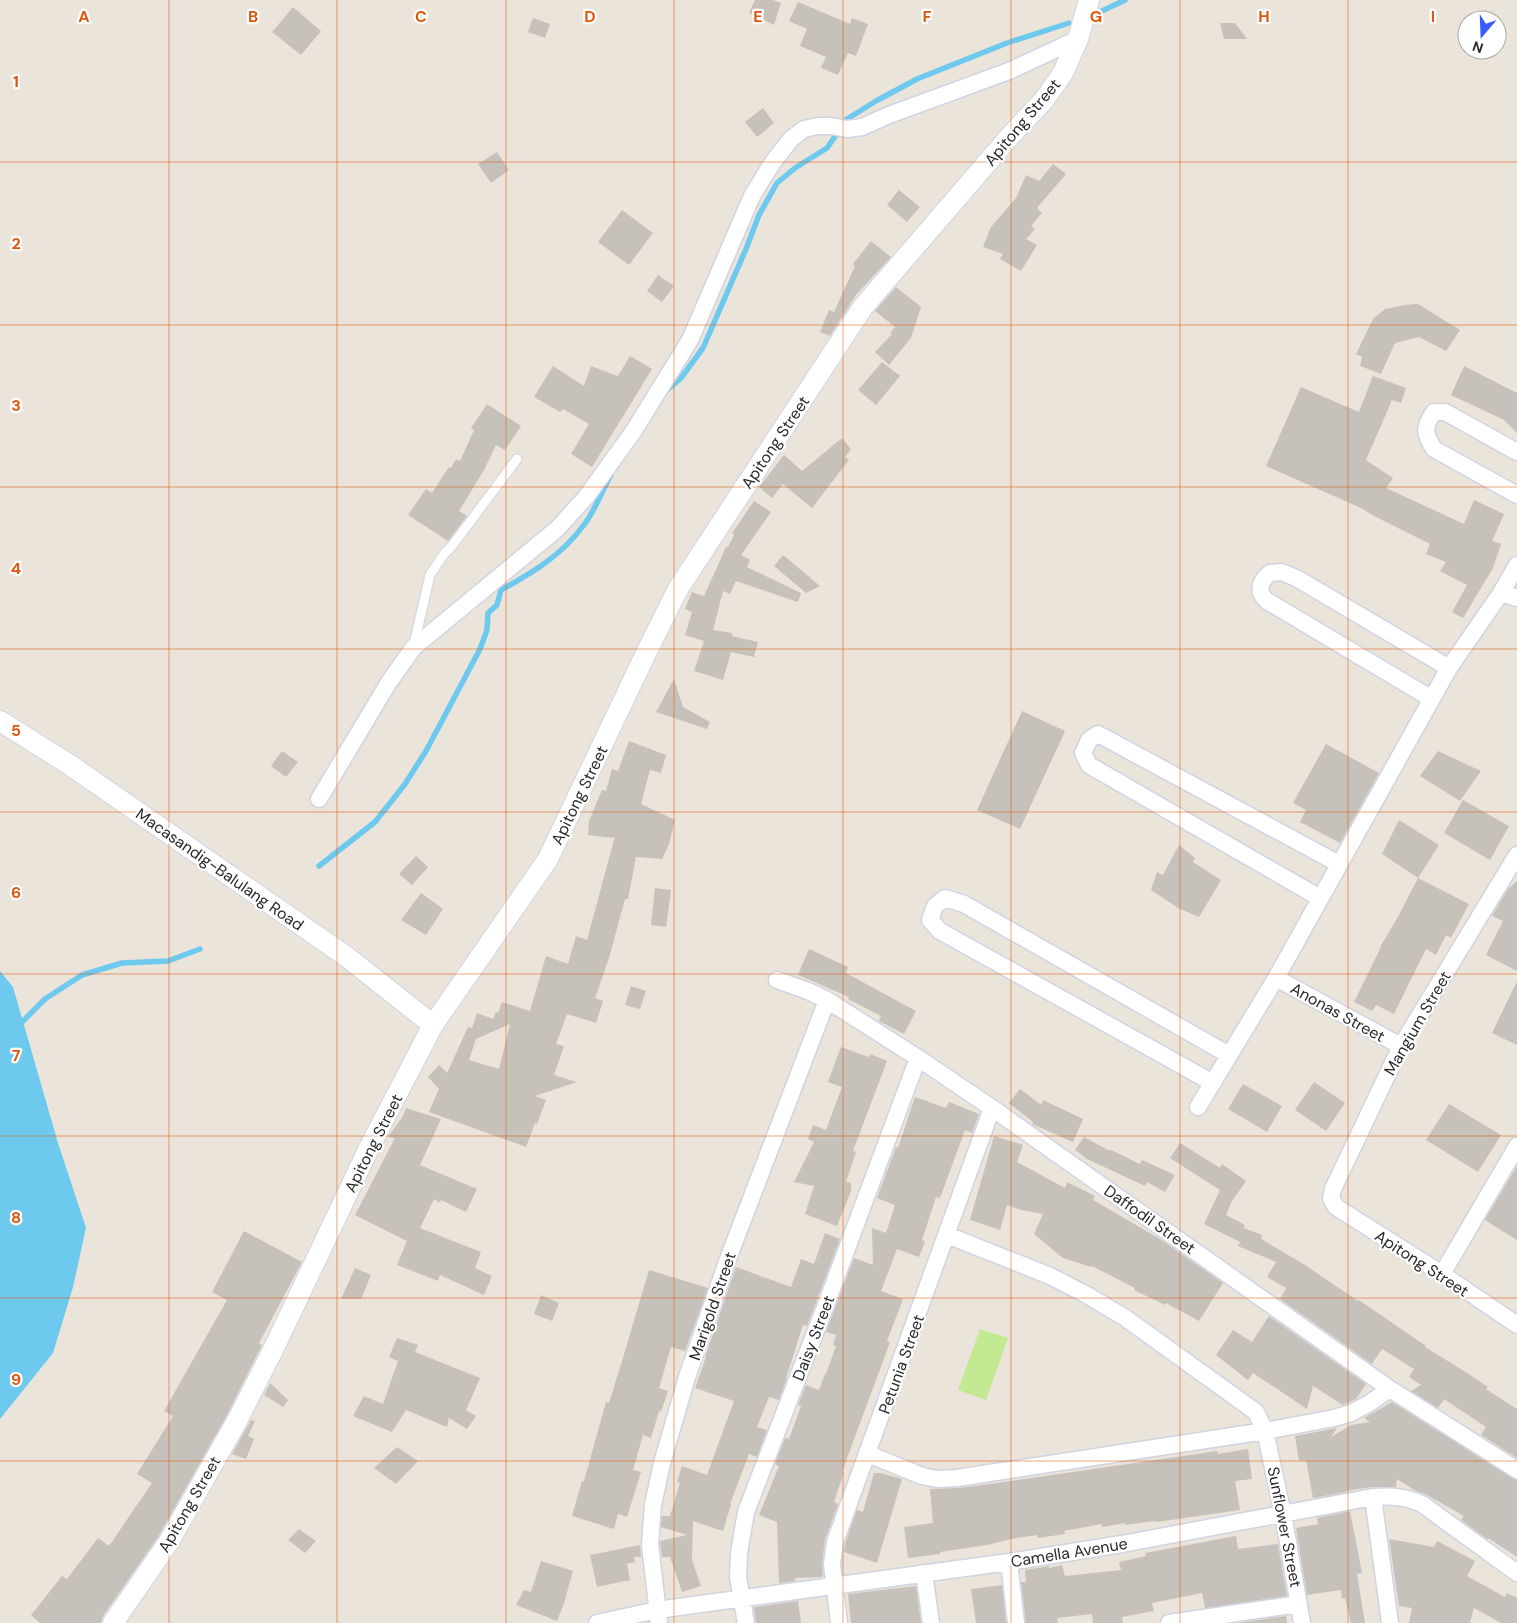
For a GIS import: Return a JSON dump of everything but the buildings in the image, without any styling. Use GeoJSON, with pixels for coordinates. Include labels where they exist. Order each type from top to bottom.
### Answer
{"type":"FeatureCollection","features":[{"type":"Feature","properties":{"kind":"street","name":"Apitong Street"},"geometry":{"type":"LineString","coordinates":[[113,1623],[168,1543],[237,1421],[274,1348],[370,1146],[434,1025],[548,858],[674,598],[714,533],[864,307],[1011,135],[1044,100],[1063,73],[1078,39],[1089,0]]}},
{"type":"Feature","properties":{"kind":"street"},"geometry":{"type":"LineString","coordinates":[[320,799],[390,682],[414,647],[558,529],[586,497],[633,432],[690,340],[752,196],[791,139],[804,129],[818,126],[847,129],[862,127],[889,115],[1009,71],[1078,39]]}},
{"type":"Feature","properties":{"kind":"street"},"geometry":{"type":"LineString","coordinates":[[1517,452],[1445,412],[1434,412],[1427,423],[1426,436],[1434,449],[1517,495]]}},
{"type":"Feature","properties":{"kind":"street"},"geometry":{"type":"LineString","coordinates":[[1198,1107],[1276,978],[1449,668],[1501,593],[1517,565]]}},
{"type":"Feature","properties":{"kind":"street"},"geometry":{"type":"LineString","coordinates":[[1432,699],[1267,601],[1262,597],[1260,591],[1263,581],[1270,573],[1282,572],[1298,579],[1449,668]]}},
{"type":"Feature","properties":{"kind":"street"},"geometry":{"type":"LineString","coordinates":[[1501,593],[1517,598]]}},
{"type":"Feature","properties":{"kind":"street","name":"Macasandig-Balulang Road"},"geometry":{"type":"LineString","coordinates":[[0,721],[70,765],[339,952],[434,1025]]}},
{"type":"Feature","properties":{"kind":"street"},"geometry":{"type":"LineString","coordinates":[[1320,898],[1089,765],[1083,753],[1089,740],[1098,734],[1339,864]]}},
{"type":"Feature","properties":{"kind":"street","name":"Mangium Street"},"geometry":{"type":"LineString","coordinates":[[1331,1198],[1333,1189],[1401,1046],[1517,855]]}},
{"type":"Feature","properties":{"kind":"street"},"geometry":{"type":"LineString","coordinates":[[1213,1082],[940,931],[930,920],[934,906],[945,898],[964,904],[1229,1055]]}},
{"type":"Feature","properties":{"kind":"street","name":"Anonas Street"},"geometry":{"type":"LineString","coordinates":[[1276,978],[1401,1046]]}},
{"type":"Feature","properties":{"kind":"street","name":"Daffodil Street"},"geometry":{"type":"LineString","coordinates":[[777,980],[808,991],[826,1000],[918,1058],[992,1108],[1390,1389],[1517,1470]]}},
{"type":"Feature","properties":{"kind":"street","name":"Marigold Street"},"geometry":{"type":"LineString","coordinates":[[658,1617],[650,1544],[653,1505],[662,1463],[687,1378],[728,1260],[826,1000]]}},
{"type":"Feature","properties":{"kind":"street","name":"Daisy Street"},"geometry":{"type":"LineString","coordinates":[[746,1623],[738,1577],[739,1553],[746,1512],[918,1058]]}},
{"type":"Feature","properties":{"kind":"street","name":"Petunia Street"},"geometry":{"type":"LineString","coordinates":[[839,1623],[832,1564],[835,1542],[992,1108]]}},
{"type":"Feature","properties":{"kind":"street"},"geometry":{"type":"LineString","coordinates":[[1442,1274],[1517,1146]]}},
{"type":"Feature","properties":{"kind":"street","name":"Apitong Street"},"geometry":{"type":"LineString","coordinates":[[1331,1198],[1336,1207],[1442,1274],[1517,1325]]}},
{"type":"Feature","properties":{"kind":"street","name":"Sunflower Street"},"geometry":{"type":"LineString","coordinates":[[947,1235],[1050,1276],[1085,1294],[1124,1317],[1256,1412],[1265,1431],[1283,1514],[1302,1623]]}},
{"type":"Feature","properties":{"kind":"street"},"geometry":{"type":"LineString","coordinates":[[868,1454],[922,1476],[937,1479],[957,1478],[1265,1431],[1351,1413],[1390,1389]]}},
{"type":"Feature","properties":{"kind":"street","name":"Camella Avenue"},"geometry":{"type":"LineString","coordinates":[[597,1623],[658,1617],[742,1598],[1009,1562],[1122,1544],[1373,1497],[1391,1496],[1407,1497],[1422,1504],[1517,1573]]}},
{"type":"Feature","properties":{"kind":"street"},"geometry":{"type":"LineString","coordinates":[[1373,1497],[1390,1623]]}},
{"type":"Feature","properties":{"kind":"street"},"geometry":{"type":"LineString","coordinates":[[1009,1562],[1016,1623]]}},
{"type":"Feature","properties":{"kind":"street"},"geometry":{"type":"LineString","coordinates":[[924,1573],[931,1623]]}},
{"type":"Feature","properties":{"kind":"street"},"geometry":{"type":"LineString","coordinates":[[1169,1623],[1299,1604]]}},
{"type":"Feature","properties":{"kind":"lane"},"geometry":{"type":"LineString","coordinates":[[414,647],[430,575],[517,459]]}},
{"type":"Feature","properties":{"kind":"green space"},"geometry":{"type":"Polygon","coordinates":[[[980,1329],[1008,1338],[986,1400],[958,1390],[980,1329]]]}},
{"type":"Feature","properties":{"kind":"water"},"geometry":{"type":"Polygon","coordinates":[[[0,971],[13,987],[58,1143],[86,1228],[73,1287],[53,1353],[0,1419],[0,971]]]}},
{"type":"Feature","properties":{"kind":"waterway"},"geometry":{"type":"LineString","coordinates":[[1102,11],[1125,0]]}},
{"type":"Feature","properties":{"kind":"waterway"},"geometry":{"type":"LineString","coordinates":[[665,392],[681,378],[703,348],[759,215],[777,183],[795,168],[827,148],[847,119],[917,79],[1007,43],[1069,23]]}},
{"type":"Feature","properties":{"kind":"waterway"},"geometry":{"type":"LineString","coordinates":[[319,866],[375,822],[405,784],[426,751],[480,649],[487,630],[488,613],[497,605],[501,590],[535,570],[566,546],[587,521],[611,475]]}},
{"type":"Feature","properties":{"kind":"waterway"},"geometry":{"type":"LineString","coordinates":[[17,1027],[45,999],[82,975],[122,963],[168,961],[200,949]]}}]}
